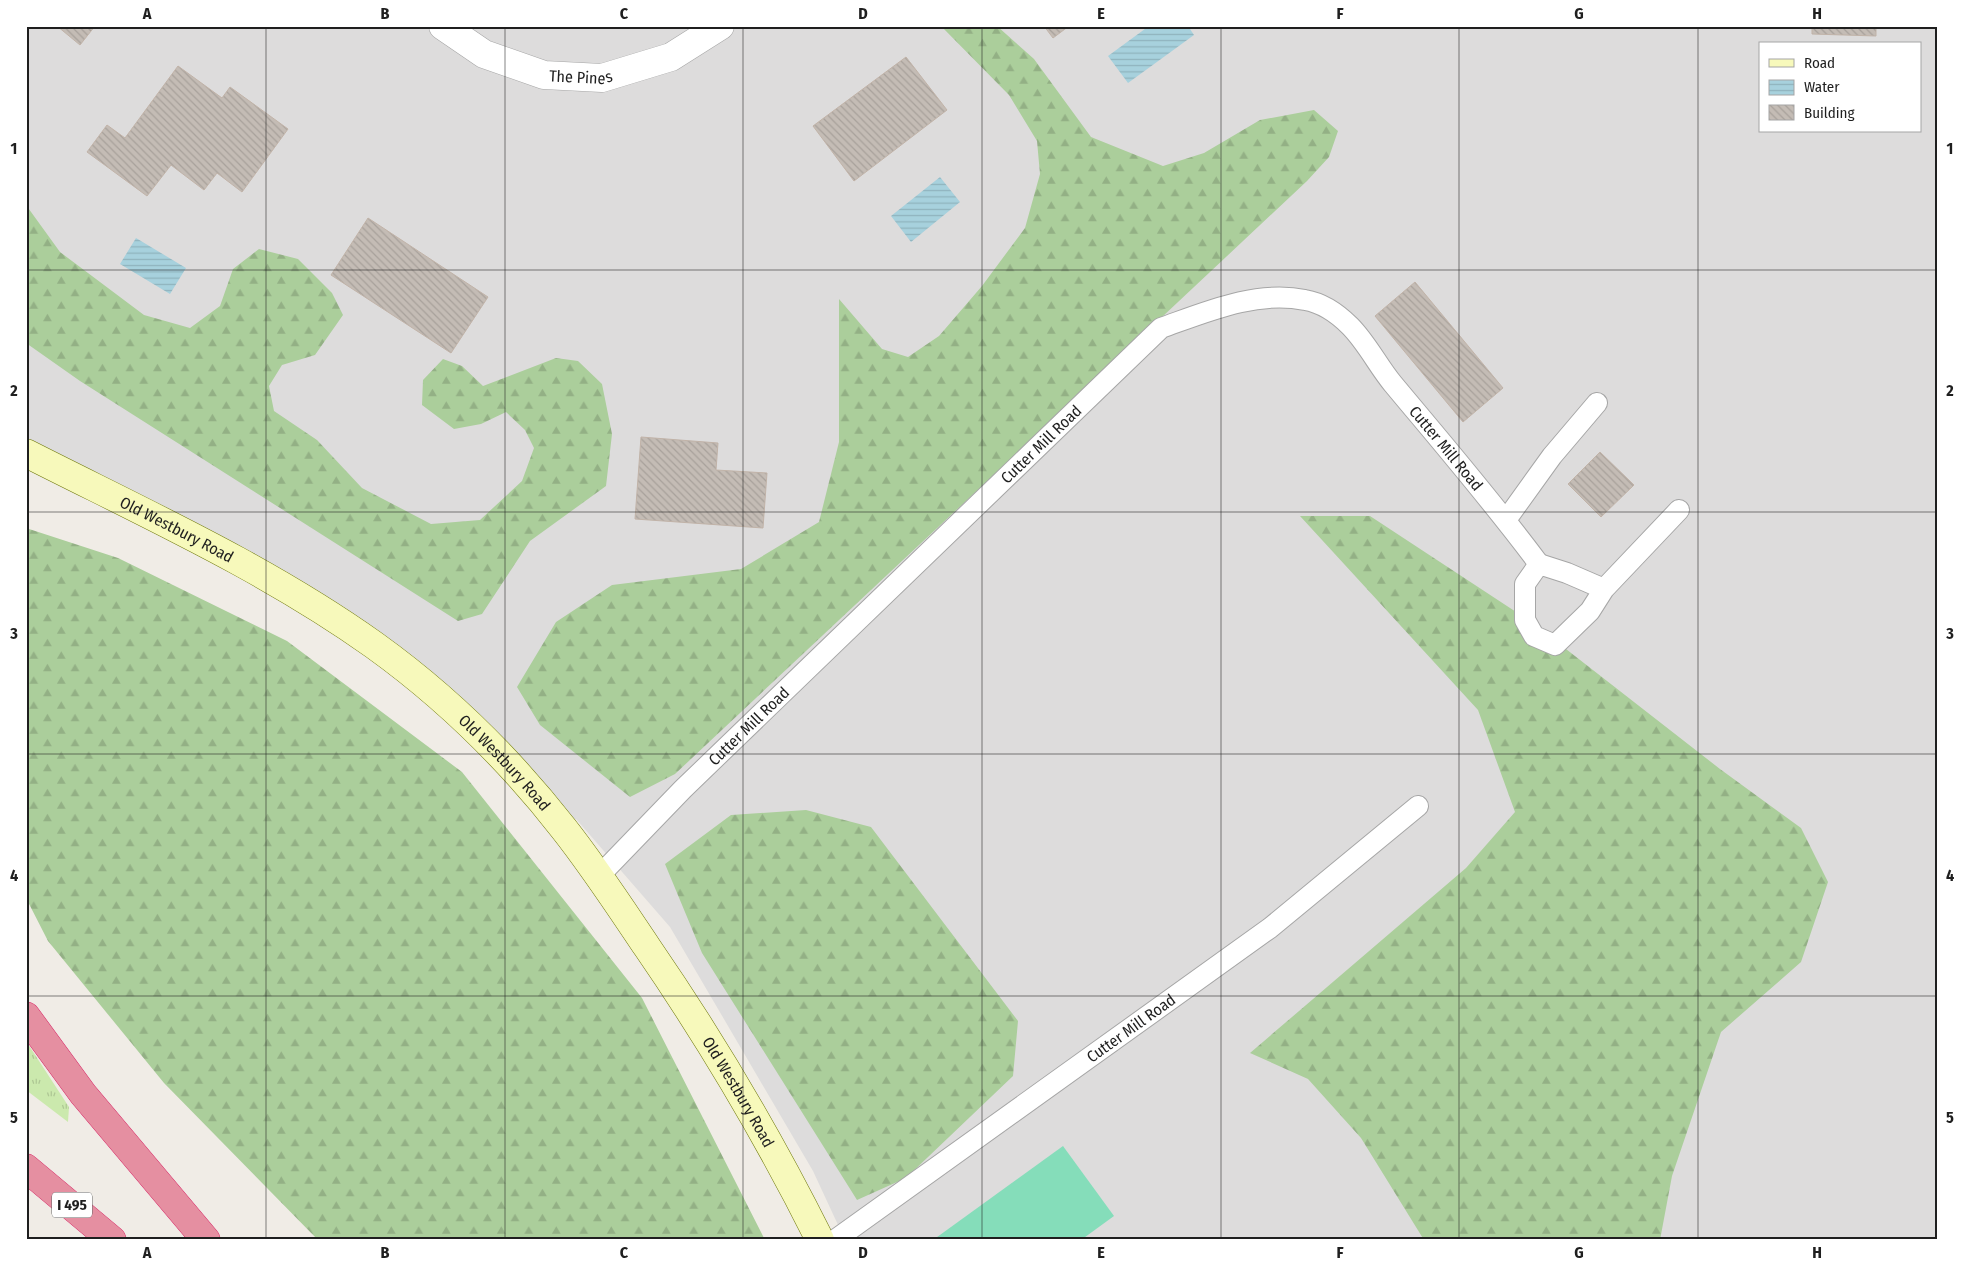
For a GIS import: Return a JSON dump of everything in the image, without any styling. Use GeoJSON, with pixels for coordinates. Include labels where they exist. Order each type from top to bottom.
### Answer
{"type":"FeatureCollection","features":[{"type":"Feature","properties":{"kind":"highway"},"geometry":{"type":"LineString","coordinates":[[26,1016],[83,1094],[206,1240]]}},
{"type":"Feature","properties":{"kind":"highway","name":"I 495"},"geometry":{"type":"LineString","coordinates":[[26,1168],[112,1240]]}},
{"type":"Feature","properties":{"kind":"main road","name":"Old Westbury Road"},"geometry":{"type":"LineString","coordinates":[[26,453],[247,565],[323,610],[377,647],[450,707],[539,798],[599,876],[690,1010],[784,1170],[820,1240]]}},
{"type":"Feature","properties":{"kind":"street","name":"The Pines"},"geometry":{"type":"LineString","coordinates":[[443,26],[484,54],[544,75],[602,78],[671,57],[720,26]]}},
{"type":"Feature","properties":{"kind":"lane","name":"Cutter Mill Road"},"geometry":{"type":"LineString","coordinates":[[599,876],[690,782],[1161,328],[1224,306],[1264,297],[1305,300],[1330,309],[1351,327],[1390,381],[1506,520],[1539,564]]}},
{"type":"Feature","properties":{"kind":"lane"},"geometry":{"type":"LineString","coordinates":[[1506,520],[1552,456],[1598,403]]}},
{"type":"Feature","properties":{"kind":"lane"},"geometry":{"type":"LineString","coordinates":[[1604,589],[1539,564],[1525,584],[1525,620],[1534,636],[1555,645],[1590,611],[1604,589],[1680,510]]}},
{"type":"Feature","properties":{"kind":"lane","name":"Cutter Mill Road"},"geometry":{"type":"LineString","coordinates":[[835,1240],[1270,928],[1418,806]]}},
{"type":"Feature","properties":{"kind":"shaded area"},"geometry":{"type":"Polygon","coordinates":[[[26,26],[1938,26],[1938,1240],[845,1240],[813,1171],[670,927],[576,819],[564,830],[414,677],[26,453],[26,26]]]}},
{"type":"Feature","properties":{"kind":"green space"},"geometry":{"type":"Polygon","coordinates":[[[941,26],[997,26],[1034,59],[1091,137],[1163,166],[1204,153],[1260,120],[1314,110],[1338,131],[1329,157],[1307,181],[675,774],[630,797],[540,725],[517,687],[556,622],[612,585],[741,569],[819,522],[839,442],[839,299],[882,349],[908,357],[939,336],[982,286],[1025,228],[1040,174],[1037,141],[1009,95],[941,26]]]}},
{"type":"Feature","properties":{"kind":"green space"},"geometry":{"type":"Polygon","coordinates":[[[26,205],[60,252],[144,315],[190,328],[220,306],[233,269],[259,249],[298,259],[332,293],[343,315],[315,355],[282,365],[269,386],[274,411],[317,440],[362,488],[431,524],[480,520],[522,481],[534,448],[525,430],[506,412],[481,424],[454,429],[422,405],[423,380],[443,359],[462,366],[483,386],[556,358],[578,361],[602,384],[612,434],[606,486],[530,541],[482,614],[458,621],[80,381],[26,343],[26,205]]]}},
{"type":"Feature","properties":{"kind":"green space"},"geometry":{"type":"Polygon","coordinates":[[[1300,516],[1370,516],[1530,621],[1720,769],[1801,828],[1828,882],[1801,962],[1721,1032],[1672,1176],[1660,1240],[1424,1240],[1361,1138],[1308,1079],[1250,1053],[1466,868],[1515,812],[1478,710],[1300,516]]]}},
{"type":"Feature","properties":{"kind":"green space"},"geometry":{"type":"Polygon","coordinates":[[[26,528],[118,558],[287,641],[462,772],[642,998],[765,1240],[318,1240],[164,1083],[48,941],[26,898],[26,528]]]}},
{"type":"Feature","properties":{"kind":"green space"},"geometry":{"type":"Polygon","coordinates":[[[806,810],[871,827],[1018,1021],[1013,1076],[906,1178],[857,1200],[702,953],[665,864],[731,815],[806,810]]]}},
{"type":"Feature","properties":{"kind":"green space"},"geometry":{"type":"Polygon","coordinates":[[[26,1041],[69,1107],[68,1122],[26,1090],[26,1041]]]}},
{"type":"Feature","properties":{"kind":"green space"},"geometry":{"type":"Polygon","coordinates":[[[1063,1146],[1114,1216],[1081,1240],[933,1240],[1063,1146]]]}},
{"type":"Feature","properties":{"kind":"water"},"geometry":{"type":"Polygon","coordinates":[[[1149,26],[1188,26],[1194,35],[1128,83],[1108,56],[1149,26]]]}},
{"type":"Feature","properties":{"kind":"water"},"geometry":{"type":"Polygon","coordinates":[[[940,177],[960,202],[911,242],[891,216],[940,177]]]}},
{"type":"Feature","properties":{"kind":"water"},"geometry":{"type":"Polygon","coordinates":[[[136,238],[186,268],[170,294],[120,264],[136,238]]]}},
{"type":"Feature","properties":{"kind":"building"},"geometry":{"type":"Polygon","coordinates":[[[57,26],[95,26],[80,45],[57,26]]]}},
{"type":"Feature","properties":{"kind":"building"},"geometry":{"type":"Polygon","coordinates":[[[1044,26],[1069,26],[1053,38],[1044,26]]]}},
{"type":"Feature","properties":{"kind":"building"},"geometry":{"type":"Polygon","coordinates":[[[1812,26],[1876,26],[1876,36],[1812,34],[1812,26]]]}},
{"type":"Feature","properties":{"kind":"building"},"geometry":{"type":"Polygon","coordinates":[[[906,57],[947,110],[854,181],[813,126],[906,57]]]}},
{"type":"Feature","properties":{"kind":"building"},"geometry":{"type":"Polygon","coordinates":[[[178,66],[222,98],[230,87],[288,129],[242,192],[217,173],[204,190],[171,165],[147,196],[87,152],[107,125],[125,138],[178,66]]]}},
{"type":"Feature","properties":{"kind":"building"},"geometry":{"type":"Polygon","coordinates":[[[368,218],[488,297],[451,353],[331,275],[368,218]]]}},
{"type":"Feature","properties":{"kind":"building"},"geometry":{"type":"Polygon","coordinates":[[[1415,282],[1503,388],[1463,422],[1375,316],[1415,282]]]}},
{"type":"Feature","properties":{"kind":"building"},"geometry":{"type":"Polygon","coordinates":[[[641,437],[718,443],[716,470],[767,473],[763,528],[635,519],[641,437]]]}},
{"type":"Feature","properties":{"kind":"building"},"geometry":{"type":"Polygon","coordinates":[[[1600,452],[1634,485],[1601,517],[1568,484],[1600,452]]]}}]}
